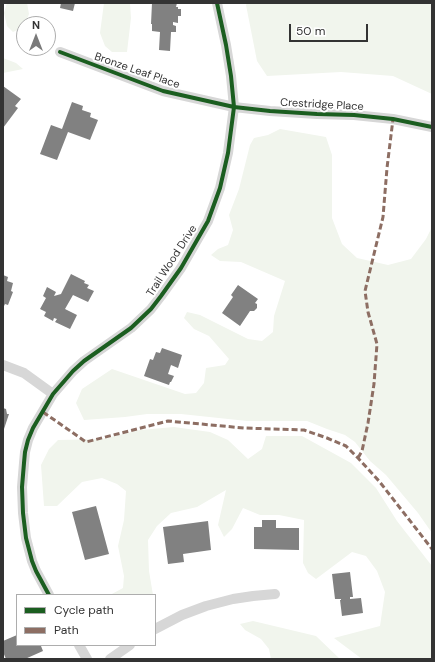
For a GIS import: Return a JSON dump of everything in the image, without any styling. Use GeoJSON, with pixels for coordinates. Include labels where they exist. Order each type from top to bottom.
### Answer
{"type":"FeatureCollection","features":[{"type":"Feature","properties":{"kind":"street","name":"Trail Wood Drive"},"geometry":{"type":"LineString","coordinates":[[49,594],[32,562],[26,538],[22,486],[25,452],[28,440],[33,428],[53,394],[73,371],[84,361],[140,320],[161,296],[181,268],[208,221],[220,188],[228,153],[234,107],[232,76],[217,3]]}},
{"type":"Feature","properties":{"kind":"street","name":"Bronze Leaf Place"},"geometry":{"type":"LineString","coordinates":[[60,52],[163,91],[234,107]]}},
{"type":"Feature","properties":{"kind":"street","name":"Crestridge Place"},"geometry":{"type":"LineString","coordinates":[[234,107],[270,111],[354,115],[393,119],[432,128]]}},
{"type":"Feature","properties":{"kind":"street"},"geometry":{"type":"LineString","coordinates":[[3,365],[24,373],[53,394]]}},
{"type":"Feature","properties":{"kind":"street"},"geometry":{"type":"LineString","coordinates":[[156,628],[182,615],[206,606],[233,599],[275,594]]}},
{"type":"Feature","properties":{"kind":"street"},"geometry":{"type":"LineString","coordinates":[[80,646],[87,659]]}},
{"type":"Feature","properties":{"kind":"street"},"geometry":{"type":"LineString","coordinates":[[110,659],[129,646]]}},
{"type":"Feature","properties":{"kind":"shaded area"},"geometry":{"type":"Polygon","coordinates":[[[7,3],[27,3],[28,16],[16,16],[16,31],[13,32],[7,26],[4,13],[7,3]]]}},
{"type":"Feature","properties":{"kind":"shaded area"},"geometry":{"type":"Polygon","coordinates":[[[104,3],[130,3],[131,18],[127,52],[112,52],[105,46],[100,33],[104,3]]]}},
{"type":"Feature","properties":{"kind":"shaded area"},"geometry":{"type":"Polygon","coordinates":[[[247,3],[432,3],[432,94],[393,76],[341,72],[267,76],[257,61],[246,5],[247,3]]]}},
{"type":"Feature","properties":{"kind":"shaded area"},"geometry":{"type":"Polygon","coordinates":[[[3,58],[16,63],[23,69],[3,73],[3,58]]]}},
{"type":"Feature","properties":{"kind":"shaded area"},"geometry":{"type":"Polygon","coordinates":[[[280,129],[326,137],[332,155],[332,218],[342,244],[357,258],[388,265],[411,259],[426,239],[432,227],[432,533],[418,513],[386,475],[370,461],[355,442],[345,435],[307,421],[247,421],[181,414],[147,414],[84,420],[76,403],[82,389],[112,369],[185,394],[196,393],[204,383],[206,368],[225,365],[229,359],[209,336],[194,329],[184,318],[187,312],[200,315],[248,339],[262,341],[273,332],[274,316],[285,281],[241,262],[220,261],[211,255],[218,249],[228,245],[233,230],[229,215],[239,189],[250,145],[254,138],[268,135],[280,129]]]}},
{"type":"Feature","properties":{"kind":"shaded area"},"geometry":{"type":"Polygon","coordinates":[[[174,427],[210,432],[228,440],[248,459],[262,449],[266,436],[302,436],[351,463],[376,488],[397,521],[432,566],[432,659],[362,659],[334,638],[380,626],[385,592],[377,571],[366,556],[352,552],[316,579],[308,573],[303,563],[304,520],[279,515],[260,515],[243,508],[232,529],[224,537],[218,525],[226,490],[197,507],[171,513],[157,526],[148,540],[149,571],[153,594],[112,594],[123,588],[124,576],[118,546],[124,520],[126,491],[117,484],[102,478],[82,482],[57,506],[44,506],[41,465],[49,449],[58,440],[102,439],[140,430],[174,427]]]}},
{"type":"Feature","properties":{"kind":"shaded area"},"geometry":{"type":"Polygon","coordinates":[[[253,621],[316,636],[340,659],[271,659],[269,649],[261,639],[245,630],[240,624],[253,621]]]}},
{"type":"Feature","properties":{"kind":"building"},"geometry":{"type":"Polygon","coordinates":[[[61,3],[75,3],[73,11],[60,8],[61,3]]]}},
{"type":"Feature","properties":{"kind":"building"},"geometry":{"type":"Polygon","coordinates":[[[152,3],[177,3],[176,7],[181,9],[181,16],[178,16],[178,23],[173,22],[173,25],[176,26],[176,32],[171,32],[170,51],[159,50],[160,32],[152,31],[152,3]]]}},
{"type":"Feature","properties":{"kind":"building"},"geometry":{"type":"Polygon","coordinates":[[[3,86],[21,99],[15,106],[18,108],[3,128],[3,86]]]}},
{"type":"Feature","properties":{"kind":"building"},"geometry":{"type":"Polygon","coordinates":[[[72,102],[83,106],[82,110],[91,113],[90,117],[98,120],[90,140],[68,132],[57,160],[40,154],[51,125],[62,129],[72,102]]]}},
{"type":"Feature","properties":{"kind":"building"},"geometry":{"type":"Polygon","coordinates":[[[71,274],[85,281],[84,283],[89,285],[87,288],[94,291],[88,302],[73,295],[65,309],[77,315],[70,329],[55,322],[57,319],[54,318],[53,321],[44,316],[46,312],[40,309],[46,298],[43,296],[47,287],[56,292],[54,296],[61,294],[71,274]]]}},
{"type":"Feature","properties":{"kind":"building"},"geometry":{"type":"Polygon","coordinates":[[[3,275],[8,277],[7,281],[13,283],[11,291],[13,292],[8,305],[5,304],[3,308],[3,275]]]}},
{"type":"Feature","properties":{"kind":"building"},"geometry":{"type":"Polygon","coordinates":[[[238,285],[258,299],[255,303],[257,304],[257,308],[254,311],[250,311],[240,326],[222,313],[233,297],[231,295],[238,285]]]}},
{"type":"Feature","properties":{"kind":"building"},"geometry":{"type":"Polygon","coordinates":[[[162,348],[182,355],[178,368],[171,365],[168,374],[174,376],[169,385],[144,376],[150,359],[153,360],[156,352],[160,353],[162,348]]]}},
{"type":"Feature","properties":{"kind":"building"},"geometry":{"type":"Polygon","coordinates":[[[3,408],[6,409],[7,414],[9,414],[3,432],[3,408]]]}},
{"type":"Feature","properties":{"kind":"building"},"geometry":{"type":"Polygon","coordinates":[[[96,506],[109,554],[85,560],[72,512],[96,506]]]}},
{"type":"Feature","properties":{"kind":"building"},"geometry":{"type":"Polygon","coordinates":[[[262,520],[276,520],[276,528],[299,528],[299,550],[254,549],[254,527],[262,527],[262,520]]]}},
{"type":"Feature","properties":{"kind":"building"},"geometry":{"type":"Polygon","coordinates":[[[208,521],[211,550],[183,554],[184,562],[168,564],[163,527],[208,521]]]}},
{"type":"Feature","properties":{"kind":"building"},"geometry":{"type":"Polygon","coordinates":[[[350,572],[353,597],[350,597],[350,599],[361,598],[363,613],[342,616],[341,599],[335,599],[332,574],[350,572]]]}},
{"type":"Feature","properties":{"kind":"building"},"geometry":{"type":"Polygon","coordinates":[[[16,635],[16,646],[41,646],[43,651],[25,659],[6,659],[3,652],[3,641],[16,635]]]}},
{"type":"Feature","properties":{"kind":"marked path"},"geometry":{"type":"LineString","coordinates":[[358,458],[362,451],[368,423],[374,384],[377,344],[368,312],[365,291],[383,217],[393,119]]}},
{"type":"Feature","properties":{"kind":"marked path"},"geometry":{"type":"LineString","coordinates":[[43,412],[86,442],[168,421],[244,428],[304,430],[327,438],[346,446],[358,458],[379,481],[432,549]]}},
{"type":"Feature","properties":{"kind":"cycle path"},"geometry":{"type":"LineString","coordinates":[[48,594],[36,571],[26,538],[22,487],[25,452],[28,440],[33,428],[53,394],[73,371],[84,361],[131,328],[151,309],[181,268],[208,221],[220,188],[228,153],[234,107],[226,45],[217,3]]}},
{"type":"Feature","properties":{"kind":"cycle path"},"geometry":{"type":"LineString","coordinates":[[60,52],[163,91],[234,107],[270,111],[354,115],[393,119],[432,127]]}}]}
